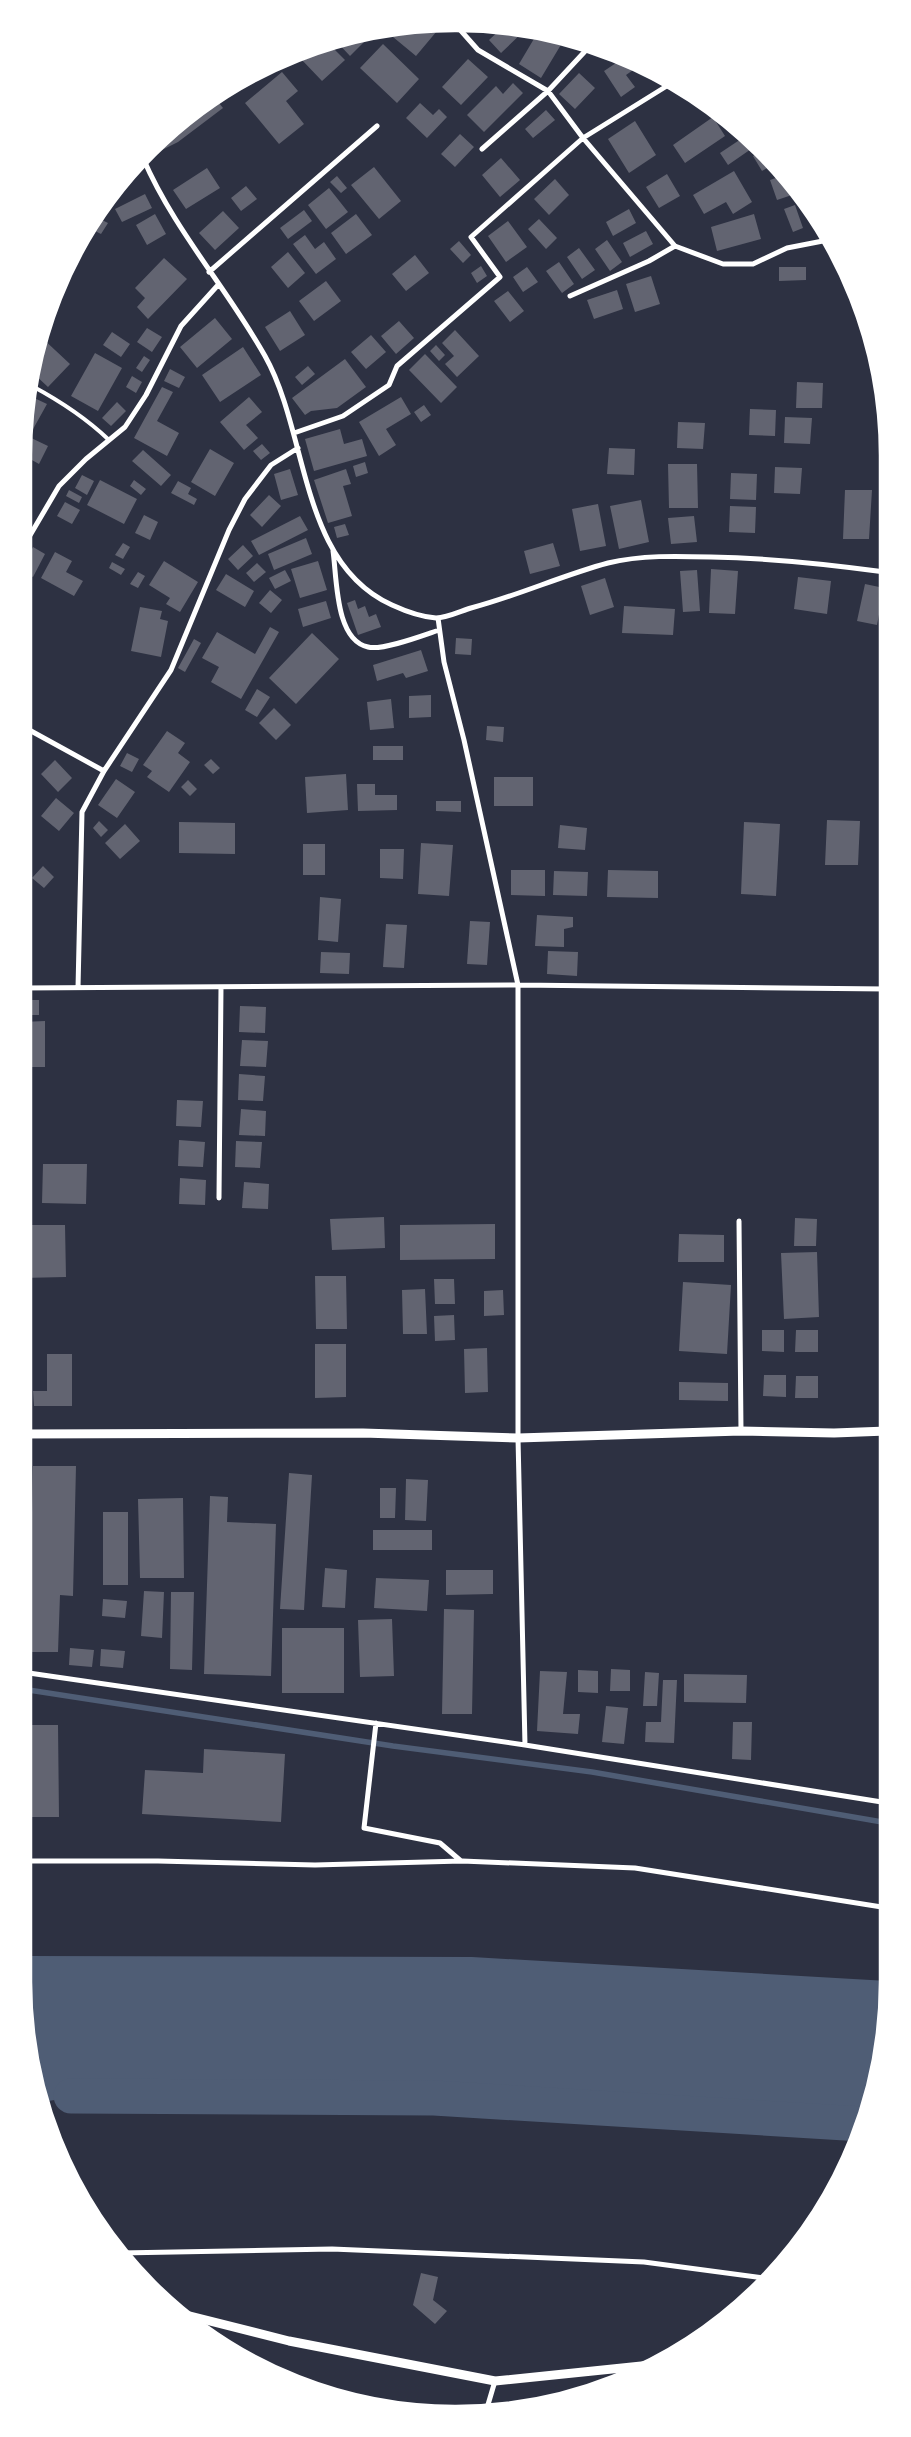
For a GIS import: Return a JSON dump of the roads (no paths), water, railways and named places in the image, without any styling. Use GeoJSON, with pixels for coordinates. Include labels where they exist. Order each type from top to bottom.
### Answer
{"type":"FeatureCollection","features":[{"type":"Feature","properties":{"kind":"street"},"geometry":{"type":"LineString","coordinates":[[461,31],[478,50],[548,92],[582,138],[675,246],[723,264],[753,264],[787,248],[822,241]]}},
{"type":"Feature","properties":{"kind":"street"},"geometry":{"type":"LineString","coordinates":[[482,149],[548,92],[584,52]]}},
{"type":"Feature","properties":{"kind":"street"},"geometry":{"type":"LineString","coordinates":[[294,433],[343,416],[389,385],[397,366],[500,277],[471,237],[582,138],[666,87]]}},
{"type":"Feature","properties":{"kind":"street"},"geometry":{"type":"LineString","coordinates":[[209,272],[377,126]]}},
{"type":"Feature","properties":{"kind":"street"},"geometry":{"type":"LineString","coordinates":[[147,166],[185,237],[266,358],[282,395],[319,522],[333,551],[352,576],[380,600],[406,611],[438,618],[500,600],[609,563],[661,556],[758,558],[880,571]]}},
{"type":"Feature","properties":{"kind":"street"},"geometry":{"type":"LineString","coordinates":[[570,296],[649,261],[675,246]]}},
{"type":"Feature","properties":{"kind":"street"},"geometry":{"type":"LineString","coordinates":[[31,534],[60,486],[86,459],[125,427],[146,395],[181,326],[218,285]]}},
{"type":"Feature","properties":{"kind":"street"},"geometry":{"type":"LineString","coordinates":[[78,988],[82,812],[104,771],[172,670],[229,530],[245,499],[271,465],[298,448]]}},
{"type":"Feature","properties":{"kind":"street"},"geometry":{"type":"LineString","coordinates":[[333,551],[342,622],[351,638],[368,648],[389,645],[439,630]]}},
{"type":"Feature","properties":{"kind":"street"},"geometry":{"type":"LineString","coordinates":[[438,618],[444,662],[466,749],[518,984],[518,1438],[524,1745]]}},
{"type":"Feature","properties":{"kind":"street"},"geometry":{"type":"LineString","coordinates":[[31,731],[104,771]]}},
{"type":"Feature","properties":{"kind":"street"},"geometry":{"type":"LineString","coordinates":[[31,988],[518,984],[880,989]]}},
{"type":"Feature","properties":{"kind":"street"},"geometry":{"type":"LineString","coordinates":[[219,1198],[221,987]]}},
{"type":"Feature","properties":{"kind":"street"},"geometry":{"type":"LineString","coordinates":[[739,1221],[742,1431]]}},
{"type":"Feature","properties":{"kind":"street"},"geometry":{"type":"LineString","coordinates":[[31,1434],[362,1433],[518,1438],[742,1431],[834,1433],[880,1431]]}},
{"type":"Feature","properties":{"kind":"street"},"geometry":{"type":"LineString","coordinates":[[31,1673],[524,1745],[880,1803]]}},
{"type":"Feature","properties":{"kind":"street"},"geometry":{"type":"LineString","coordinates":[[376,1723],[364,1828],[440,1843],[462,1861]]}},
{"type":"Feature","properties":{"kind":"street"},"geometry":{"type":"LineString","coordinates":[[31,1861],[158,1861],[315,1865],[462,1861],[635,1868],[880,1907]]}},
{"type":"Feature","properties":{"kind":"street"},"geometry":{"type":"LineString","coordinates":[[130,2253],[332,2250],[644,2262],[759,2277]]}},
{"type":"Feature","properties":{"kind":"street"},"geometry":{"type":"LineString","coordinates":[[197,2318],[289,2341],[495,2381],[629,2368]]}},
{"type":"Feature","properties":{"kind":"street"},"geometry":{"type":"LineString","coordinates":[[488,2404],[495,2381]]}},
{"type":"Feature","properties":{"kind":"lane"},"geometry":{"type":"LineString","coordinates":[[37,389],[83,417],[110,440]]}},
{"type":"Feature","properties":{"kind":"water"},"geometry":{"type":"Polygon","coordinates":[[[31,1956],[472,1957],[880,1981],[879,2009],[872,2064],[858,2114],[440,2084],[80,2096],[49,2101],[39,2064],[35,2037],[32,2009],[31,1956]]]}},
{"type":"Feature","properties":{"kind":"waterway"},"geometry":{"type":"LineString","coordinates":[[31,1690],[393,1746],[592,1772],[880,1822]]}},
{"type":"Feature","properties":{"kind":"waterway"},"geometry":{"type":"LineString","coordinates":[[71,2096],[434,2098],[855,2124]]}}]}
